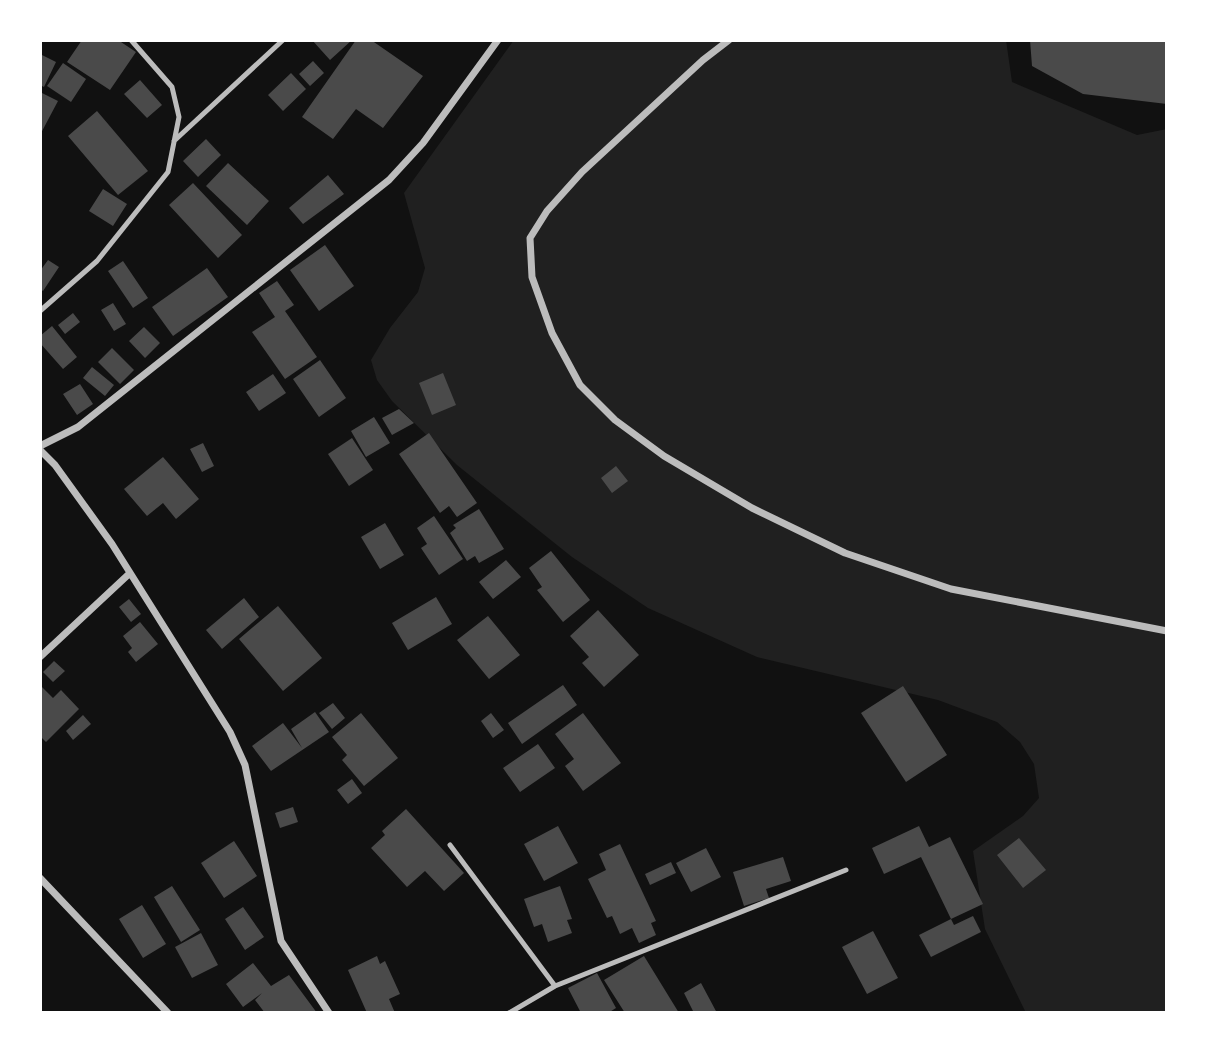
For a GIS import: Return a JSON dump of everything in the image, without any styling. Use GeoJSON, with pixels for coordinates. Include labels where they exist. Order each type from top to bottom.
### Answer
{"type":"FeatureCollection","features":[{"type":"Feature","properties":{"kind":"street"},"geometry":{"type":"LineString","coordinates":[[329,1013],[281,941],[245,765],[230,732],[130,573],[55,465],[40,448],[78,427],[389,180],[423,143],[498,40]]}},
{"type":"Feature","properties":{"kind":"street"},"geometry":{"type":"LineString","coordinates":[[729,40],[582,172],[547,211],[530,238],[532,277],[552,333],[580,385],[615,420],[664,456],[752,508],[845,553],[951,589],[1167,631]]}},
{"type":"Feature","properties":{"kind":"street"},"geometry":{"type":"LineString","coordinates":[[40,657],[130,573]]}},
{"type":"Feature","properties":{"kind":"street"},"geometry":{"type":"LineString","coordinates":[[40,878],[168,1013]]}},
{"type":"Feature","properties":{"kind":"lane"},"geometry":{"type":"LineString","coordinates":[[40,311],[97,261],[168,172],[179,117],[172,87],[131,40]]}},
{"type":"Feature","properties":{"kind":"lane"},"geometry":{"type":"LineString","coordinates":[[174,141],[283,40]]}},
{"type":"Feature","properties":{"kind":"lane"},"geometry":{"type":"LineString","coordinates":[[450,845],[555,986]]}},
{"type":"Feature","properties":{"kind":"lane"},"geometry":{"type":"LineString","coordinates":[[509,1013],[555,986],[846,870]]}},
{"type":"Feature","properties":{"kind":"shaded area"},"geometry":{"type":"Polygon","coordinates":[[[514,40],[1006,40],[1012,82],[1137,135],[1167,129],[1167,1013],[1026,1013],[985,929],[973,851],[1023,816],[1039,798],[1034,764],[1020,742],[997,722],[938,700],[757,657],[648,608],[572,557],[457,465],[392,401],[377,380],[371,360],[390,328],[418,292],[425,268],[404,193],[514,40]]]}},
{"type":"Feature","properties":{"kind":"building"},"geometry":{"type":"Polygon","coordinates":[[[82,40],[118,40],[136,52],[110,90],[67,62],[82,40]]]}},
{"type":"Feature","properties":{"kind":"building"},"geometry":{"type":"Polygon","coordinates":[[[312,40],[352,40],[330,60],[312,40]]]}},
{"type":"Feature","properties":{"kind":"building"},"geometry":{"type":"Polygon","coordinates":[[[356,40],[371,40],[423,76],[383,128],[356,109],[333,139],[302,117],[356,40]]]}},
{"type":"Feature","properties":{"kind":"building"},"geometry":{"type":"Polygon","coordinates":[[[1030,40],[1167,40],[1167,104],[1083,94],[1032,66],[1030,40]]]}},
{"type":"Feature","properties":{"kind":"building"},"geometry":{"type":"Polygon","coordinates":[[[40,54],[56,62],[44,87],[40,85],[40,54]]]}},
{"type":"Feature","properties":{"kind":"building"},"geometry":{"type":"Polygon","coordinates":[[[313,61],[324,73],[310,86],[299,74],[313,61]]]}},
{"type":"Feature","properties":{"kind":"building"},"geometry":{"type":"Polygon","coordinates":[[[63,63],[86,79],[71,102],[47,86],[63,63]]]}},
{"type":"Feature","properties":{"kind":"building"},"geometry":{"type":"Polygon","coordinates":[[[291,73],[306,89],[283,111],[268,95],[291,73]]]}},
{"type":"Feature","properties":{"kind":"building"},"geometry":{"type":"Polygon","coordinates":[[[140,80],[162,105],[147,118],[124,94],[140,80]]]}},
{"type":"Feature","properties":{"kind":"building"},"geometry":{"type":"Polygon","coordinates":[[[40,92],[58,101],[40,135],[40,92]]]}},
{"type":"Feature","properties":{"kind":"building"},"geometry":{"type":"Polygon","coordinates":[[[97,111],[148,171],[118,195],[68,136],[97,111]]]}},
{"type":"Feature","properties":{"kind":"building"},"geometry":{"type":"Polygon","coordinates":[[[206,139],[221,155],[198,177],[183,161],[206,139]]]}},
{"type":"Feature","properties":{"kind":"building"},"geometry":{"type":"Polygon","coordinates":[[[228,163],[269,201],[247,225],[206,186],[228,163]]]}},
{"type":"Feature","properties":{"kind":"building"},"geometry":{"type":"Polygon","coordinates":[[[328,175],[344,194],[303,224],[289,208],[328,175]]]}},
{"type":"Feature","properties":{"kind":"building"},"geometry":{"type":"Polygon","coordinates":[[[193,183],[242,235],[218,258],[169,205],[193,183]]]}},
{"type":"Feature","properties":{"kind":"building"},"geometry":{"type":"Polygon","coordinates":[[[103,189],[127,204],[113,226],[89,211],[103,189]]]}},
{"type":"Feature","properties":{"kind":"building"},"geometry":{"type":"Polygon","coordinates":[[[325,245],[354,286],[319,311],[290,270],[325,245]]]}},
{"type":"Feature","properties":{"kind":"building"},"geometry":{"type":"Polygon","coordinates":[[[48,260],[59,267],[43,291],[40,289],[40,271],[48,260]]]}},
{"type":"Feature","properties":{"kind":"building"},"geometry":{"type":"Polygon","coordinates":[[[123,261],[148,298],[133,308],[108,271],[123,261]]]}},
{"type":"Feature","properties":{"kind":"building"},"geometry":{"type":"Polygon","coordinates":[[[207,268],[228,297],[173,336],[152,307],[207,268]]]}},
{"type":"Feature","properties":{"kind":"building"},"geometry":{"type":"Polygon","coordinates":[[[277,281],[294,305],[285,311],[317,357],[285,379],[252,332],[275,317],[259,293],[277,281]]]}},
{"type":"Feature","properties":{"kind":"building"},"geometry":{"type":"Polygon","coordinates":[[[113,303],[126,324],[114,331],[101,310],[113,303]]]}},
{"type":"Feature","properties":{"kind":"building"},"geometry":{"type":"Polygon","coordinates":[[[73,313],[80,322],[65,334],[58,325],[73,313]]]}},
{"type":"Feature","properties":{"kind":"building"},"geometry":{"type":"Polygon","coordinates":[[[52,326],[77,357],[63,369],[40,343],[40,336],[52,326]]]}},
{"type":"Feature","properties":{"kind":"building"},"geometry":{"type":"Polygon","coordinates":[[[144,327],[160,343],[145,358],[129,341],[144,327]]]}},
{"type":"Feature","properties":{"kind":"building"},"geometry":{"type":"Polygon","coordinates":[[[112,348],[134,370],[120,384],[98,362],[112,348]]]}},
{"type":"Feature","properties":{"kind":"building"},"geometry":{"type":"Polygon","coordinates":[[[320,360],[346,398],[319,417],[293,379],[320,360]]]}},
{"type":"Feature","properties":{"kind":"building"},"geometry":{"type":"Polygon","coordinates":[[[92,367],[114,385],[105,396],[83,378],[92,367]]]}},
{"type":"Feature","properties":{"kind":"building"},"geometry":{"type":"Polygon","coordinates":[[[443,373],[456,405],[432,415],[419,383],[443,373]]]}},
{"type":"Feature","properties":{"kind":"building"},"geometry":{"type":"Polygon","coordinates":[[[273,374],[286,393],[259,411],[246,392],[273,374]]]}},
{"type":"Feature","properties":{"kind":"building"},"geometry":{"type":"Polygon","coordinates":[[[80,384],[93,404],[77,415],[63,394],[80,384]]]}},
{"type":"Feature","properties":{"kind":"building"},"geometry":{"type":"Polygon","coordinates":[[[399,409],[414,423],[392,435],[382,418],[399,409]]]}},
{"type":"Feature","properties":{"kind":"building"},"geometry":{"type":"Polygon","coordinates":[[[374,417],[390,443],[366,457],[351,431],[374,417]]]}},
{"type":"Feature","properties":{"kind":"building"},"geometry":{"type":"Polygon","coordinates":[[[429,433],[477,503],[457,517],[449,506],[440,513],[399,454],[429,433]]]}},
{"type":"Feature","properties":{"kind":"building"},"geometry":{"type":"Polygon","coordinates":[[[352,438],[373,470],[349,486],[328,454],[352,438]]]}},
{"type":"Feature","properties":{"kind":"building"},"geometry":{"type":"Polygon","coordinates":[[[203,443],[214,466],[202,472],[190,449],[203,443]]]}},
{"type":"Feature","properties":{"kind":"building"},"geometry":{"type":"Polygon","coordinates":[[[163,457],[199,499],[176,519],[163,503],[147,516],[124,489],[163,457]]]}},
{"type":"Feature","properties":{"kind":"building"},"geometry":{"type":"Polygon","coordinates":[[[616,466],[628,481],[612,493],[601,478],[616,466]]]}},
{"type":"Feature","properties":{"kind":"building"},"geometry":{"type":"Polygon","coordinates":[[[479,509],[504,549],[479,563],[475,556],[467,561],[450,533],[456,528],[453,525],[479,509]]]}},
{"type":"Feature","properties":{"kind":"building"},"geometry":{"type":"Polygon","coordinates":[[[434,516],[463,559],[439,575],[421,548],[427,544],[417,528],[434,516]]]}},
{"type":"Feature","properties":{"kind":"building"},"geometry":{"type":"Polygon","coordinates":[[[385,523],[404,555],[380,569],[361,537],[385,523]]]}},
{"type":"Feature","properties":{"kind":"building"},"geometry":{"type":"Polygon","coordinates":[[[551,551],[590,600],[563,622],[537,590],[542,587],[529,568],[551,551]]]}},
{"type":"Feature","properties":{"kind":"building"},"geometry":{"type":"Polygon","coordinates":[[[506,560],[521,577],[493,599],[479,582],[506,560]]]}},
{"type":"Feature","properties":{"kind":"building"},"geometry":{"type":"Polygon","coordinates":[[[436,597],[452,624],[408,650],[392,623],[436,597]]]}},
{"type":"Feature","properties":{"kind":"building"},"geometry":{"type":"Polygon","coordinates":[[[244,598],[259,617],[222,649],[206,630],[244,598]]]}},
{"type":"Feature","properties":{"kind":"building"},"geometry":{"type":"Polygon","coordinates":[[[129,599],[141,614],[131,622],[119,607],[129,599]]]}},
{"type":"Feature","properties":{"kind":"building"},"geometry":{"type":"Polygon","coordinates":[[[278,606],[322,658],[283,691],[239,639],[278,606]]]}},
{"type":"Feature","properties":{"kind":"building"},"geometry":{"type":"Polygon","coordinates":[[[598,610],[639,655],[604,687],[582,663],[589,657],[570,636],[598,610]]]}},
{"type":"Feature","properties":{"kind":"building"},"geometry":{"type":"Polygon","coordinates":[[[488,616],[520,655],[489,679],[457,640],[488,616]]]}},
{"type":"Feature","properties":{"kind":"building"},"geometry":{"type":"Polygon","coordinates":[[[140,622],[158,644],[136,662],[128,652],[132,648],[123,636],[140,622]]]}},
{"type":"Feature","properties":{"kind":"building"},"geometry":{"type":"Polygon","coordinates":[[[54,661],[65,671],[53,682],[43,672],[54,661]]]}},
{"type":"Feature","properties":{"kind":"building"},"geometry":{"type":"Polygon","coordinates":[[[40,685],[53,698],[61,690],[79,709],[46,742],[40,736],[40,685]]]}},
{"type":"Feature","properties":{"kind":"building"},"geometry":{"type":"Polygon","coordinates":[[[563,685],[577,705],[522,744],[508,723],[563,685]]]}},
{"type":"Feature","properties":{"kind":"building"},"geometry":{"type":"Polygon","coordinates":[[[903,686],[947,755],[906,782],[861,713],[903,686]]]}},
{"type":"Feature","properties":{"kind":"building"},"geometry":{"type":"Polygon","coordinates":[[[333,703],[345,718],[332,729],[319,713],[333,703]]]}},
{"type":"Feature","properties":{"kind":"building"},"geometry":{"type":"Polygon","coordinates":[[[315,712],[329,732],[271,771],[252,746],[283,723],[302,748],[291,729],[315,712]]]}},
{"type":"Feature","properties":{"kind":"building"},"geometry":{"type":"Polygon","coordinates":[[[361,713],[398,758],[364,786],[342,760],[347,755],[332,737],[361,713]]]}},
{"type":"Feature","properties":{"kind":"building"},"geometry":{"type":"Polygon","coordinates":[[[491,713],[504,730],[493,738],[481,721],[491,713]]]}},
{"type":"Feature","properties":{"kind":"building"},"geometry":{"type":"Polygon","coordinates":[[[583,713],[621,763],[583,791],[565,766],[574,759],[555,734],[583,713]]]}},
{"type":"Feature","properties":{"kind":"building"},"geometry":{"type":"Polygon","coordinates":[[[83,715],[91,724],[73,740],[66,731],[83,715]]]}},
{"type":"Feature","properties":{"kind":"building"},"geometry":{"type":"Polygon","coordinates":[[[538,744],[555,768],[520,792],[503,768],[538,744]]]}},
{"type":"Feature","properties":{"kind":"building"},"geometry":{"type":"Polygon","coordinates":[[[352,779],[362,793],[348,804],[337,790],[352,779]]]}},
{"type":"Feature","properties":{"kind":"building"},"geometry":{"type":"Polygon","coordinates":[[[293,807],[298,822],[280,828],[275,813],[293,807]]]}},
{"type":"Feature","properties":{"kind":"building"},"geometry":{"type":"Polygon","coordinates":[[[406,809],[464,873],[444,891],[425,871],[407,887],[371,848],[385,835],[382,831],[406,809]]]}},
{"type":"Feature","properties":{"kind":"building"},"geometry":{"type":"Polygon","coordinates":[[[558,826],[578,863],[544,881],[524,844],[558,826]]]}},
{"type":"Feature","properties":{"kind":"building"},"geometry":{"type":"Polygon","coordinates":[[[919,826],[929,847],[950,837],[983,904],[951,919],[921,857],[884,874],[872,848],[919,826]]]}},
{"type":"Feature","properties":{"kind":"building"},"geometry":{"type":"Polygon","coordinates":[[[1019,838],[1046,870],[1023,888],[997,855],[1019,838]]]}},
{"type":"Feature","properties":{"kind":"building"},"geometry":{"type":"Polygon","coordinates":[[[234,841],[257,876],[224,898],[201,863],[234,841]]]}},
{"type":"Feature","properties":{"kind":"building"},"geometry":{"type":"Polygon","coordinates":[[[620,844],[656,921],[651,923],[656,935],[639,943],[632,928],[620,934],[612,916],[607,918],[588,879],[606,870],[599,854],[620,844]]]}},
{"type":"Feature","properties":{"kind":"building"},"geometry":{"type":"Polygon","coordinates":[[[706,848],[721,877],[691,892],[676,863],[706,848]]]}},
{"type":"Feature","properties":{"kind":"building"},"geometry":{"type":"Polygon","coordinates":[[[783,857],[791,881],[766,889],[769,898],[744,906],[733,872],[783,857]]]}},
{"type":"Feature","properties":{"kind":"building"},"geometry":{"type":"Polygon","coordinates":[[[671,862],[676,873],[650,885],[645,874],[671,862]]]}},
{"type":"Feature","properties":{"kind":"building"},"geometry":{"type":"Polygon","coordinates":[[[172,886],[200,930],[181,942],[154,897],[172,886]]]}},
{"type":"Feature","properties":{"kind":"building"},"geometry":{"type":"Polygon","coordinates":[[[560,886],[572,919],[567,920],[572,933],[548,942],[542,924],[534,927],[524,899],[560,886]]]}},
{"type":"Feature","properties":{"kind":"building"},"geometry":{"type":"Polygon","coordinates":[[[142,905],[166,944],[143,958],[119,919],[142,905]]]}},
{"type":"Feature","properties":{"kind":"building"},"geometry":{"type":"Polygon","coordinates":[[[243,907],[264,937],[245,950],[225,919],[243,907]]]}},
{"type":"Feature","properties":{"kind":"building"},"geometry":{"type":"Polygon","coordinates":[[[973,916],[981,932],[931,957],[919,935],[951,919],[954,925],[973,916]]]}},
{"type":"Feature","properties":{"kind":"building"},"geometry":{"type":"Polygon","coordinates":[[[873,931],[898,978],[867,994],[842,947],[873,931]]]}},
{"type":"Feature","properties":{"kind":"building"},"geometry":{"type":"Polygon","coordinates":[[[201,933],[218,965],[192,978],[175,947],[201,933]]]}},
{"type":"Feature","properties":{"kind":"building"},"geometry":{"type":"Polygon","coordinates":[[[377,956],[380,964],[385,961],[400,994],[389,999],[395,1013],[367,1013],[348,970],[377,956]]]}},
{"type":"Feature","properties":{"kind":"building"},"geometry":{"type":"Polygon","coordinates":[[[644,956],[679,1013],[625,1013],[604,980],[644,956]]]}},
{"type":"Feature","properties":{"kind":"building"},"geometry":{"type":"Polygon","coordinates":[[[253,963],[271,986],[289,975],[317,1013],[265,1013],[255,1000],[262,993],[243,1007],[226,984],[253,963]]]}},
{"type":"Feature","properties":{"kind":"building"},"geometry":{"type":"Polygon","coordinates":[[[597,973],[616,1008],[608,1013],[581,1013],[568,988],[597,973]]]}},
{"type":"Feature","properties":{"kind":"building"},"geometry":{"type":"Polygon","coordinates":[[[701,983],[717,1013],[694,1013],[684,993],[701,983]]]}}]}
